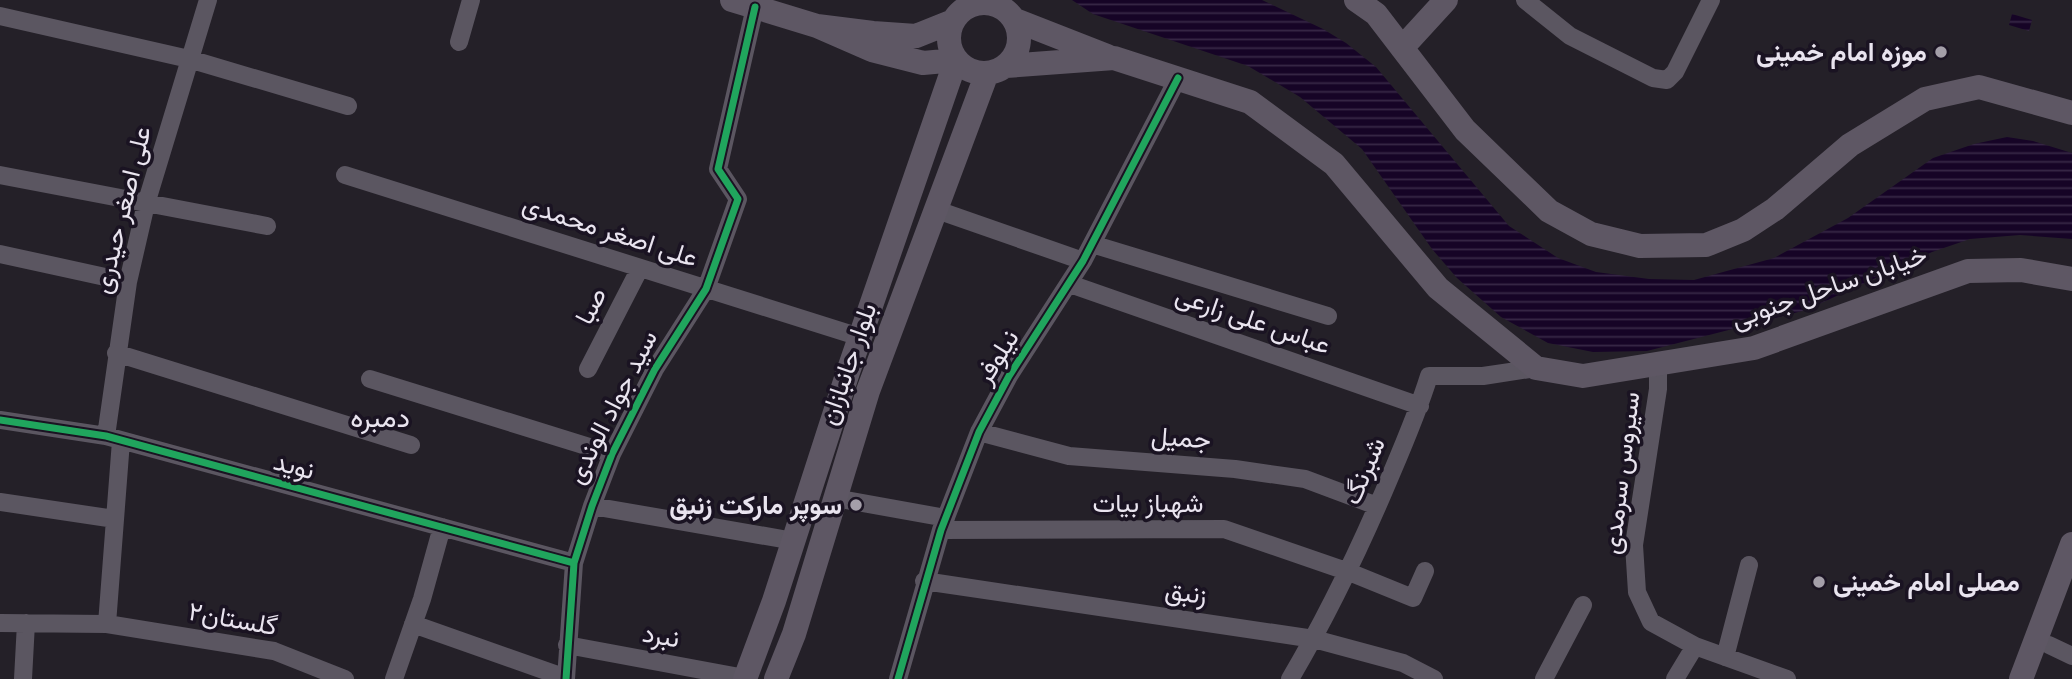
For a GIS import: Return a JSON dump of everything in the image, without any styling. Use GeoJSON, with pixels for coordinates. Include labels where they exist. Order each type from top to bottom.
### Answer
{"type":"FeatureCollection","features":[{"type":"Feature","properties":{"kind":"main road"},"geometry":{"type":"LineString","coordinates":[[1402,47],[1446,0]]}},
{"type":"Feature","properties":{"kind":"main road"},"geometry":{"type":"LineString","coordinates":[[1012,11],[1020,40],[1013,58],[997,70],[965,68],[956,60],[948,42],[951,22],[958,13],[977,1],[994,3],[1012,11],[1114,58]]}},
{"type":"Feature","properties":{"kind":"main road"},"geometry":{"type":"LineString","coordinates":[[743,4],[817,26],[872,50],[897,57],[923,63],[956,60]]}},
{"type":"Feature","properties":{"kind":"main road"},"geometry":{"type":"LineString","coordinates":[[1370,5],[1465,130],[1549,211],[1591,233],[1640,246],[1706,245],[1743,230],[1774,209],[1850,145],[1925,99],[1979,87],[2072,113]]}},
{"type":"Feature","properties":{"kind":"main road"},"geometry":{"type":"LineString","coordinates":[[817,26],[916,36],[951,22]]}},
{"type":"Feature","properties":{"kind":"main road","name":"خیابان ساحل جنوبی"},"geometry":{"type":"LineString","coordinates":[[997,70],[1114,58],[1250,102],[1334,164],[1438,288],[1536,368],[1583,376],[1754,348],[1968,271],[2021,270],[2072,279]]}},
{"type":"Feature","properties":{"kind":"main road","name":"بلوار جانبازان"},"geometry":{"type":"LineString","coordinates":[[745,678],[794,541],[860,337],[956,60]]}},
{"type":"Feature","properties":{"kind":"main road","name":"بلوار جانبازان"},"geometry":{"type":"LineString","coordinates":[[776,679],[793,634],[868,391],[937,210],[997,70]]}},
{"type":"Feature","properties":{"kind":"main road"},"geometry":{"type":"LineString","coordinates":[[2021,679],[2072,544]]}},
{"type":"Feature","properties":{"kind":"main road"},"geometry":{"type":"LineString","coordinates":[[2037,679],[2072,591]]}},
{"type":"Feature","properties":{"kind":"street","name":"علی اصغر حیدری"},"geometry":{"type":"LineString","coordinates":[[107,624],[115,519],[116,353],[128,282],[146,204],[208,0]]}},
{"type":"Feature","properties":{"kind":"street"},"geometry":{"type":"LineString","coordinates":[[459,42],[471,0]]}},
{"type":"Feature","properties":{"kind":"street"},"geometry":{"type":"LineString","coordinates":[[1525,0],[1570,36],[1653,78],[1667,80],[1675,72],[1711,0]]}},
{"type":"Feature","properties":{"kind":"street","name":"سید جواد الوندی"},"geometry":{"type":"LineString","coordinates":[[566,678],[574,563],[592,506],[612,454],[655,369],[706,289],[738,199],[718,169],[743,4]]}},
{"type":"Feature","properties":{"kind":"street"},"geometry":{"type":"LineString","coordinates":[[0,16],[189,60],[348,106]]}},
{"type":"Feature","properties":{"kind":"street","name":"نیلوفر"},"geometry":{"type":"LineString","coordinates":[[898,679],[943,524],[979,432],[1009,376],[1083,261],[1178,78]]}},
{"type":"Feature","properties":{"kind":"street"},"geometry":{"type":"LineString","coordinates":[[0,175],[267,226]]}},
{"type":"Feature","properties":{"kind":"street","name":"علی اصغر محمدی"},"geometry":{"type":"LineString","coordinates":[[345,175],[860,337]]}},
{"type":"Feature","properties":{"kind":"street"},"geometry":{"type":"LineString","coordinates":[[937,210],[1083,261]]}},
{"type":"Feature","properties":{"kind":"street"},"geometry":{"type":"LineString","coordinates":[[1092,244],[1328,316]]}},
{"type":"Feature","properties":{"kind":"street"},"geometry":{"type":"LineString","coordinates":[[0,254],[128,282]]}},
{"type":"Feature","properties":{"kind":"street","name":"صبا"},"geometry":{"type":"LineString","coordinates":[[588,369],[640,268]]}},
{"type":"Feature","properties":{"kind":"street","name":"عباس علی زارعی"},"geometry":{"type":"LineString","coordinates":[[1070,284],[1420,406]]}},
{"type":"Feature","properties":{"kind":"street"},"geometry":{"type":"LineString","coordinates":[[116,353],[411,445]]}},
{"type":"Feature","properties":{"kind":"street","name":"سیروس سرمدی"},"geometry":{"type":"LineString","coordinates":[[1658,364],[1658,389],[1634,545],[1637,592],[1651,622],[1695,646],[1787,679]]}},
{"type":"Feature","properties":{"kind":"street","name":"شبرنگ"},"geometry":{"type":"LineString","coordinates":[[1290,679],[1349,572],[1420,406],[1429,376],[1483,376],[1536,368]]}},
{"type":"Feature","properties":{"kind":"street"},"geometry":{"type":"LineString","coordinates":[[370,379],[612,454]]}},
{"type":"Feature","properties":{"kind":"street","name":"نوید"},"geometry":{"type":"LineString","coordinates":[[0,420],[114,439],[574,563]]}},
{"type":"Feature","properties":{"kind":"street","name":"جمیل"},"geometry":{"type":"LineString","coordinates":[[979,432],[1069,456],[1235,469],[1306,479],[1377,506]]}},
{"type":"Feature","properties":{"kind":"street","name":"شهباز بیات"},"geometry":{"type":"LineString","coordinates":[[835,498],[943,524],[1224,529],[1413,597],[1425,571]]}},
{"type":"Feature","properties":{"kind":"street"},"geometry":{"type":"LineString","coordinates":[[0,502],[115,519]]}},
{"type":"Feature","properties":{"kind":"street"},"geometry":{"type":"LineString","coordinates":[[592,506],[794,541]]}},
{"type":"Feature","properties":{"kind":"street"},"geometry":{"type":"LineString","coordinates":[[394,679],[422,599],[442,527]]}},
{"type":"Feature","properties":{"kind":"street"},"geometry":{"type":"LineString","coordinates":[[1725,657],[1749,565]]}},
{"type":"Feature","properties":{"kind":"street","name":"زنبق"},"geometry":{"type":"LineString","coordinates":[[925,581],[1314,639],[1403,663],[1434,679]]}},
{"type":"Feature","properties":{"kind":"street"},"geometry":{"type":"LineString","coordinates":[[1544,679],[1583,605]]}},
{"type":"Feature","properties":{"kind":"street"},"geometry":{"type":"LineString","coordinates":[[23,679],[26,623]]}},
{"type":"Feature","properties":{"kind":"street","name":"گلستان۲"},"geometry":{"type":"LineString","coordinates":[[0,624],[107,624],[274,651],[345,679]]}},
{"type":"Feature","properties":{"kind":"street"},"geometry":{"type":"LineString","coordinates":[[413,624],[566,678]]}},
{"type":"Feature","properties":{"kind":"street","name":"نبرد"},"geometry":{"type":"LineString","coordinates":[[567,645],[745,678]]}},
{"type":"Feature","properties":{"kind":"street"},"geometry":{"type":"LineString","coordinates":[[2049,645],[2072,656]]}},
{"type":"Feature","properties":{"kind":"street"},"geometry":{"type":"LineString","coordinates":[[1675,679],[1695,646]]}},
{"type":"Feature","properties":{"kind":"shaded area"},"geometry":{"type":"Polygon","coordinates":[[[1072,0],[1262,0],[1323,29],[1376,67],[1509,226],[1558,258],[1596,272],[1649,279],[1694,280],[1774,258],[1848,218],[1933,158],[1974,144],[2007,137],[2033,141],[2072,153],[2072,239],[2020,235],[1970,239],[1932,252],[1806,310],[1647,351],[1593,352],[1548,343],[1501,317],[1457,278],[1432,249],[1362,149],[1300,97],[1248,66],[1093,14],[1072,0]]]}},
{"type":"Feature","properties":{"kind":"shaded area"},"geometry":{"type":"Polygon","coordinates":[[[2012,14],[2032,20],[2029,31],[2009,25],[2012,14]]]}},
{"type":"Feature","properties":{"kind":"cycle path"},"geometry":{"type":"LineString","coordinates":[[566,679],[574,563],[592,506],[612,454],[655,369],[706,289],[738,199],[718,169],[755,7]]}},
{"type":"Feature","properties":{"kind":"cycle path"},"geometry":{"type":"LineString","coordinates":[[898,679],[941,530],[979,432],[1009,376],[1083,261],[1178,78]]}},
{"type":"Feature","properties":{"kind":"cycle path"},"geometry":{"type":"LineString","coordinates":[[0,420],[106,436],[574,563]]}},
{"type":"Feature","properties":{"kind":"place","name":"موزه امام خمینی"},"geometry":{"type":"Point","coordinates":[1941,52]}},
{"type":"Feature","properties":{"kind":"place","name":"سوپر مارکت زنبق"},"geometry":{"type":"Point","coordinates":[856,505]}},
{"type":"Feature","properties":{"kind":"place","name":"مصلی امام خمینی"},"geometry":{"type":"Point","coordinates":[1819,582]}},
{"type":"Feature","properties":{"kind":"district","name":"دمبره"},"geometry":{"type":"Point","coordinates":[380,417]}}]}
